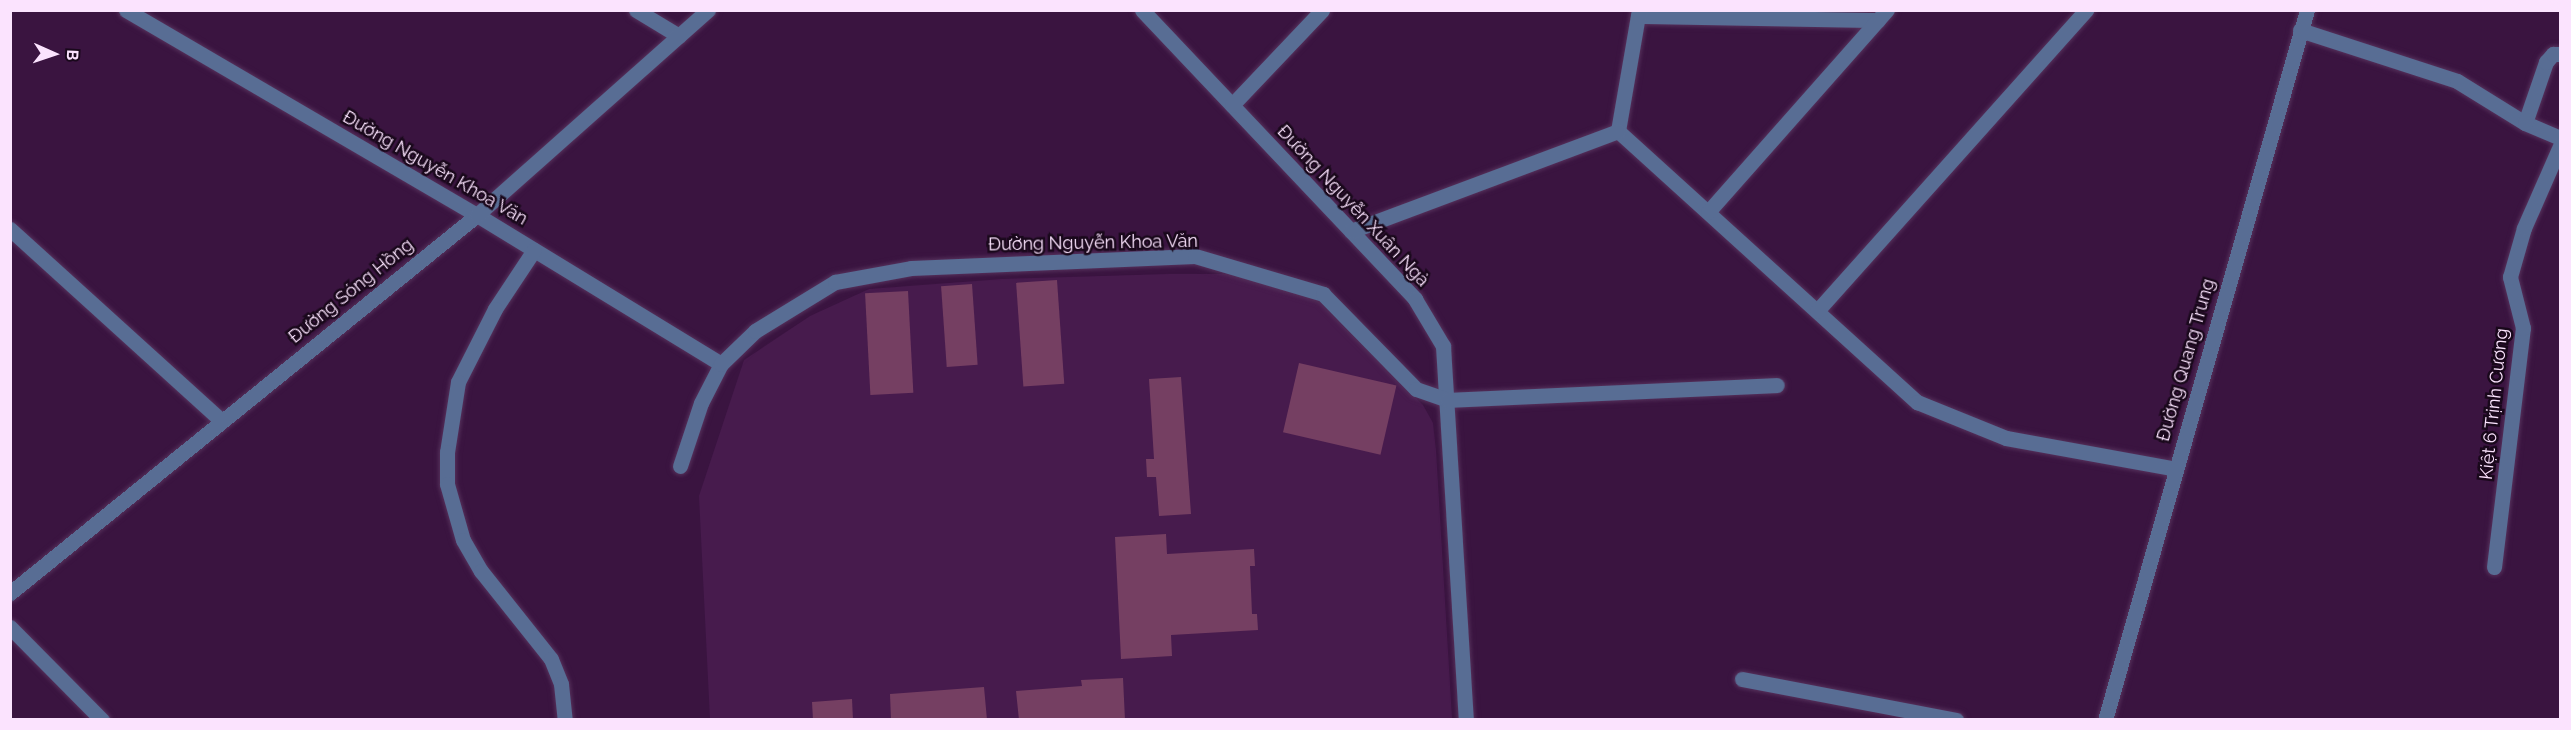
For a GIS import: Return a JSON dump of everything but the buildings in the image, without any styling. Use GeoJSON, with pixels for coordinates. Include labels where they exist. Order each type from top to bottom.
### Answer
{"type":"FeatureCollection","features":[{"type":"Feature","properties":{"kind":"street","name":"Đường Nguyễn Khoa Văn"},"geometry":{"type":"LineString","coordinates":[[126,10],[477,214],[721,364]]}},
{"type":"Feature","properties":{"kind":"street"},"geometry":{"type":"LineString","coordinates":[[636,10],[679,36]]}},
{"type":"Feature","properties":{"kind":"street","name":"Đường Sóng Hồng"},"geometry":{"type":"LineString","coordinates":[[10,593],[477,214],[708,10]]}},
{"type":"Feature","properties":{"kind":"street","name":"Đường Nguyễn Xuân Ngà"},"geometry":{"type":"LineString","coordinates":[[1142,10],[1415,298],[1443,346],[1466,720]]}},
{"type":"Feature","properties":{"kind":"street"},"geometry":{"type":"LineString","coordinates":[[1232,105],[1322,10]]}},
{"type":"Feature","properties":{"kind":"street"},"geometry":{"type":"LineString","coordinates":[[1816,311],[2086,10]]}},
{"type":"Feature","properties":{"kind":"street","name":"Đường Quang Trung"},"geometry":{"type":"LineString","coordinates":[[2105,720],[2307,10]]}},
{"type":"Feature","properties":{"kind":"street"},"geometry":{"type":"LineString","coordinates":[[1618,131],[1638,13],[1882,15]]}},
{"type":"Feature","properties":{"kind":"street"},"geometry":{"type":"LineString","coordinates":[[1708,212],[1882,15]]}},
{"type":"Feature","properties":{"kind":"street"},"geometry":{"type":"LineString","coordinates":[[2300,30],[2457,81],[2525,123],[2560,138]]}},
{"type":"Feature","properties":{"kind":"street"},"geometry":{"type":"LineString","coordinates":[[2525,123],[2546,62],[2553,54],[2560,54]]}},
{"type":"Feature","properties":{"kind":"street"},"geometry":{"type":"LineString","coordinates":[[1618,131],[1917,402],[2006,438],[2176,469]]}},
{"type":"Feature","properties":{"kind":"street"},"geometry":{"type":"LineString","coordinates":[[1351,231],[1618,131]]}},
{"type":"Feature","properties":{"kind":"street","name":"Kiệt 6 Trịnh Cương"},"geometry":{"type":"LineString","coordinates":[[2494,567],[2523,328],[2510,278],[2524,228],[2560,146]]}},
{"type":"Feature","properties":{"kind":"street"},"geometry":{"type":"LineString","coordinates":[[10,230],[222,421]]}},
{"type":"Feature","properties":{"kind":"street"},"geometry":{"type":"LineString","coordinates":[[534,250],[495,309],[458,382],[447,452],[447,484],[463,540],[481,571],[551,659],[561,684],[565,720]]}},
{"type":"Feature","properties":{"kind":"street","name":"Đường Nguyễn Khoa Văn"},"geometry":{"type":"LineString","coordinates":[[680,465],[701,403],[721,364],[755,331],[835,282],[911,268],[1195,256],[1323,294],[1416,389],[1448,400]]}},
{"type":"Feature","properties":{"kind":"street"},"geometry":{"type":"LineString","coordinates":[[1448,400],[1777,385]]}},
{"type":"Feature","properties":{"kind":"street"},"geometry":{"type":"LineString","coordinates":[[10,627],[102,720]]}},
{"type":"Feature","properties":{"kind":"street"},"geometry":{"type":"LineString","coordinates":[[1742,679],[1956,720]]}},
{"type":"Feature","properties":{"kind":"shaded area"},"geometry":{"type":"Polygon","coordinates":[[[1234,274],[1292,285],[1317,300],[1423,405],[1433,423],[1436,451],[1452,719],[710,719],[699,496],[744,360],[810,316],[869,289],[1002,279],[1234,274]]]}}]}
